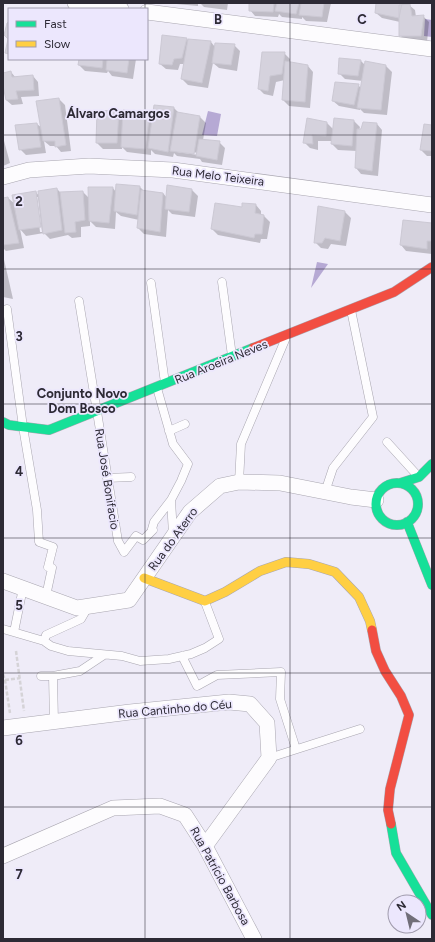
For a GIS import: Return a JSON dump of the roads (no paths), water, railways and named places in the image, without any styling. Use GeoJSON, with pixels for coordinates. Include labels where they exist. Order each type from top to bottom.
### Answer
{"type":"FeatureCollection","features":[{"type":"Feature","properties":{"kind":"street"},"geometry":{"type":"LineString","coordinates":[[74,3],[113,8]]}},
{"type":"Feature","properties":{"kind":"street"},"geometry":{"type":"LineString","coordinates":[[148,12],[432,49]]}},
{"type":"Feature","properties":{"kind":"street","name":"Rua Melo Teixeira"},"geometry":{"type":"LineString","coordinates":[[3,176],[29,170],[89,166],[173,170],[432,205]]}},
{"type":"Feature","properties":{"kind":"street","name":"Rua Aroeira Neves"},"geometry":{"type":"LineString","coordinates":[[3,422],[9,425],[49,430],[394,292],[432,267]]}},
{"type":"Feature","properties":{"kind":"street"},"geometry":{"type":"LineString","coordinates":[[400,483],[419,477],[432,464]]}},
{"type":"Feature","properties":{"kind":"street"},"geometry":{"type":"LineString","coordinates":[[416,496],[419,477]]}},
{"type":"Feature","properties":{"kind":"street","name":"Rua do Aterro"},"geometry":{"type":"LineString","coordinates":[[3,581],[78,608],[129,600],[190,512],[220,486],[239,482],[280,483],[351,497],[376,500]]}},
{"type":"Feature","properties":{"kind":"street"},"geometry":{"type":"LineString","coordinates":[[394,483],[407,485],[413,490],[416,496],[418,503],[417,510],[413,517],[404,523],[392,524],[385,521],[379,515],[376,508],[376,500],[383,488],[394,483]]}},
{"type":"Feature","properties":{"kind":"street"},"geometry":{"type":"LineString","coordinates":[[404,523],[421,557],[432,585]]}},
{"type":"Feature","properties":{"kind":"street"},"geometry":{"type":"LineString","coordinates":[[144,578],[205,601],[225,592],[260,572],[286,562],[309,564],[335,572],[359,597],[370,621],[376,650],[385,671],[401,696],[409,715],[390,788],[388,810],[396,853],[432,915]]}},
{"type":"Feature","properties":{"kind":"street","name":"Rua Cantinho do Céu"},"geometry":{"type":"LineString","coordinates":[[13,727],[130,712],[229,702],[250,704],[267,723],[269,758]]}},
{"type":"Feature","properties":{"kind":"street"},"geometry":{"type":"LineString","coordinates":[[205,846],[269,758]]}},
{"type":"Feature","properties":{"kind":"street","name":"Rua Patrício Barbosa"},"geometry":{"type":"LineString","coordinates":[[3,856],[113,808],[160,806],[185,815],[205,846],[254,939]]}},
{"type":"Feature","properties":{"kind":"lane"},"geometry":{"type":"LineString","coordinates":[[222,282],[232,357]]}},
{"type":"Feature","properties":{"kind":"lane"},"geometry":{"type":"LineString","coordinates":[[151,283],[166,384]]}},
{"type":"Feature","properties":{"kind":"lane","name":"Rua José Bonifacio"},"geometry":{"type":"LineString","coordinates":[[79,301],[118,542],[124,552],[136,536],[143,540],[153,530],[154,522],[171,500]]}},
{"type":"Feature","properties":{"kind":"lane"},"geometry":{"type":"LineString","coordinates":[[8,309],[23,427],[37,510],[39,542],[53,547],[48,567],[52,568],[46,596]]}},
{"type":"Feature","properties":{"kind":"lane"},"geometry":{"type":"LineString","coordinates":[[325,492],[333,468],[373,417],[351,310]]}},
{"type":"Feature","properties":{"kind":"lane"},"geometry":{"type":"LineString","coordinates":[[239,482],[241,444],[287,335]]}},
{"type":"Feature","properties":{"kind":"lane"},"geometry":{"type":"LineString","coordinates":[[157,388],[173,444],[188,464],[171,500],[173,535]]}},
{"type":"Feature","properties":{"kind":"lane"},"geometry":{"type":"LineString","coordinates":[[169,431],[185,424]]}},
{"type":"Feature","properties":{"kind":"lane"},"geometry":{"type":"LineString","coordinates":[[387,442],[419,477]]}},
{"type":"Feature","properties":{"kind":"lane"},"geometry":{"type":"LineString","coordinates":[[108,478],[131,477]]}},
{"type":"Feature","properties":{"kind":"lane"},"geometry":{"type":"LineString","coordinates":[[14,632],[23,588]]}},
{"type":"Feature","properties":{"kind":"lane"},"geometry":{"type":"LineString","coordinates":[[3,629],[44,641],[51,646],[68,651],[122,656],[140,661],[169,659],[205,648],[219,639],[205,601]]}},
{"type":"Feature","properties":{"kind":"lane"},"geometry":{"type":"LineString","coordinates":[[44,641],[46,635],[81,619],[88,606]]}},
{"type":"Feature","properties":{"kind":"lane"},"geometry":{"type":"LineString","coordinates":[[41,676],[53,676],[80,671],[104,655]]}},
{"type":"Feature","properties":{"kind":"lane"},"geometry":{"type":"LineString","coordinates":[[182,656],[197,686],[217,675],[281,672],[280,699],[296,750]]}},
{"type":"Feature","properties":{"kind":"lane"},"geometry":{"type":"LineString","coordinates":[[53,676],[54,722]]}},
{"type":"Feature","properties":{"kind":"lane"},"geometry":{"type":"LineString","coordinates":[[269,758],[360,730]]}},
{"type":"Feature","properties":{"kind":"district","name":"Álvaro Camargos"},"geometry":{"type":"Point","coordinates":[118,113]}},
{"type":"Feature","properties":{"kind":"district","name":"Conjunto Novo Dom Bosco"},"geometry":{"type":"Point","coordinates":[82,400]}}]}
